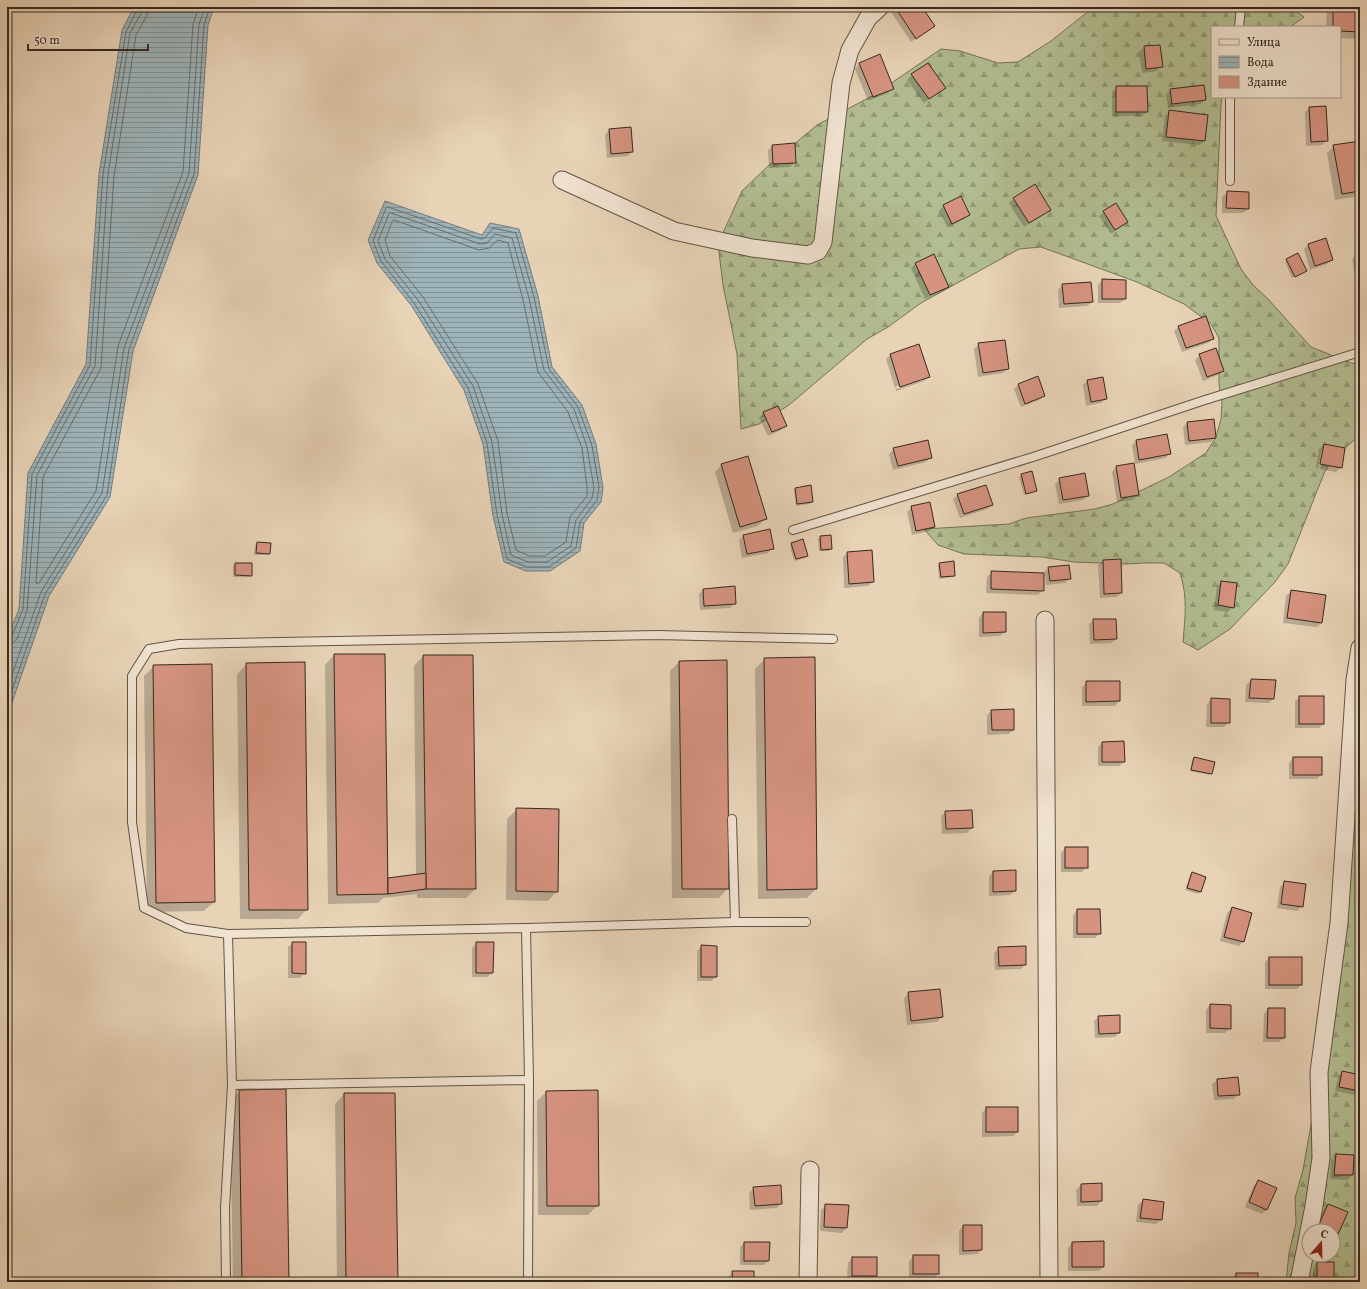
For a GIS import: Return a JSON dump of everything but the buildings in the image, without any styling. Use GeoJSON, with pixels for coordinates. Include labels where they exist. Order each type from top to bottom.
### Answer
{"type":"FeatureCollection","features":[{"type":"Feature","properties":{"kind":"street"},"geometry":{"type":"LineString","coordinates":[[562,180],[674,231],[752,248],[808,255],[818,251],[823,242],[841,83],[850,50],[868,18],[880,7]]}},
{"type":"Feature","properties":{"kind":"street"},"geometry":{"type":"LineString","coordinates":[[1045,620],[1049,1282]]}},
{"type":"Feature","properties":{"kind":"street"},"geometry":{"type":"LineString","coordinates":[[1299,1282],[1314,1206],[1321,1158],[1319,1072],[1339,923],[1355,680],[1360,648]]}},
{"type":"Feature","properties":{"kind":"street"},"geometry":{"type":"LineString","coordinates":[[808,1282],[810,1170]]}},
{"type":"Feature","properties":{"kind":"lane"},"geometry":{"type":"LineString","coordinates":[[1239,26],[1241,7]]}},
{"type":"Feature","properties":{"kind":"lane"},"geometry":{"type":"LineString","coordinates":[[1230,98],[1230,181]]}},
{"type":"Feature","properties":{"kind":"lane"},"geometry":{"type":"LineString","coordinates":[[793,530],[1033,457],[1205,400],[1360,352]]}},
{"type":"Feature","properties":{"kind":"lane"},"geometry":{"type":"LineString","coordinates":[[806,922],[735,922],[228,934],[186,928],[144,908],[132,822],[132,676],[148,649],[179,644],[657,635],[833,639]]}},
{"type":"Feature","properties":{"kind":"lane"},"geometry":{"type":"LineString","coordinates":[[732,819],[735,922]]}},
{"type":"Feature","properties":{"kind":"lane"},"geometry":{"type":"LineString","coordinates":[[526,928],[529,1080],[528,1282]]}},
{"type":"Feature","properties":{"kind":"lane"},"geometry":{"type":"LineString","coordinates":[[226,1282],[225,1208],[232,1084],[228,934]]}},
{"type":"Feature","properties":{"kind":"lane"},"geometry":{"type":"LineString","coordinates":[[232,1084],[529,1080]]}},
{"type":"Feature","properties":{"kind":"green space"},"geometry":{"type":"Polygon","coordinates":[[[1094,7],[1290,7],[1304,17],[1291,26],[1211,26],[1211,98],[1222,98],[1216,216],[1241,269],[1253,285],[1268,299],[1311,347],[1351,363],[1360,364],[1360,435],[1336,456],[1325,471],[1288,564],[1275,582],[1230,629],[1198,650],[1183,642],[1185,599],[1183,582],[1180,573],[1164,563],[1126,564],[1074,562],[1042,557],[964,554],[938,545],[924,529],[1009,524],[1026,518],[1095,509],[1113,504],[1169,477],[1206,453],[1216,437],[1221,419],[1222,403],[1219,384],[1219,338],[1211,324],[1184,304],[1137,282],[1041,247],[1019,249],[921,303],[888,327],[867,339],[789,405],[759,424],[741,429],[737,354],[723,285],[718,244],[742,191],[768,166],[817,125],[874,95],[941,49],[960,51],[998,63],[1018,62],[1051,41],[1094,7]]]}},
{"type":"Feature","properties":{"kind":"green space"},"geometry":{"type":"Polygon","coordinates":[[[1360,736],[1360,1282],[1286,1282],[1289,1253],[1296,1223],[1295,1198],[1303,1170],[1314,1108],[1355,761],[1360,736]]]}},
{"type":"Feature","properties":{"kind":"water"},"geometry":{"type":"Polygon","coordinates":[[[134,7],[214,7],[208,25],[198,175],[133,351],[110,497],[49,596],[7,717],[7,639],[19,609],[28,473],[86,364],[99,174],[122,30],[134,7]]]}},
{"type":"Feature","properties":{"kind":"water"},"geometry":{"type":"Polygon","coordinates":[[[385,201],[482,235],[490,223],[519,229],[538,296],[552,367],[582,405],[596,444],[603,488],[601,502],[584,523],[580,551],[550,571],[526,571],[504,562],[493,516],[483,444],[464,390],[411,305],[377,263],[368,240],[385,201]]]}}]}
